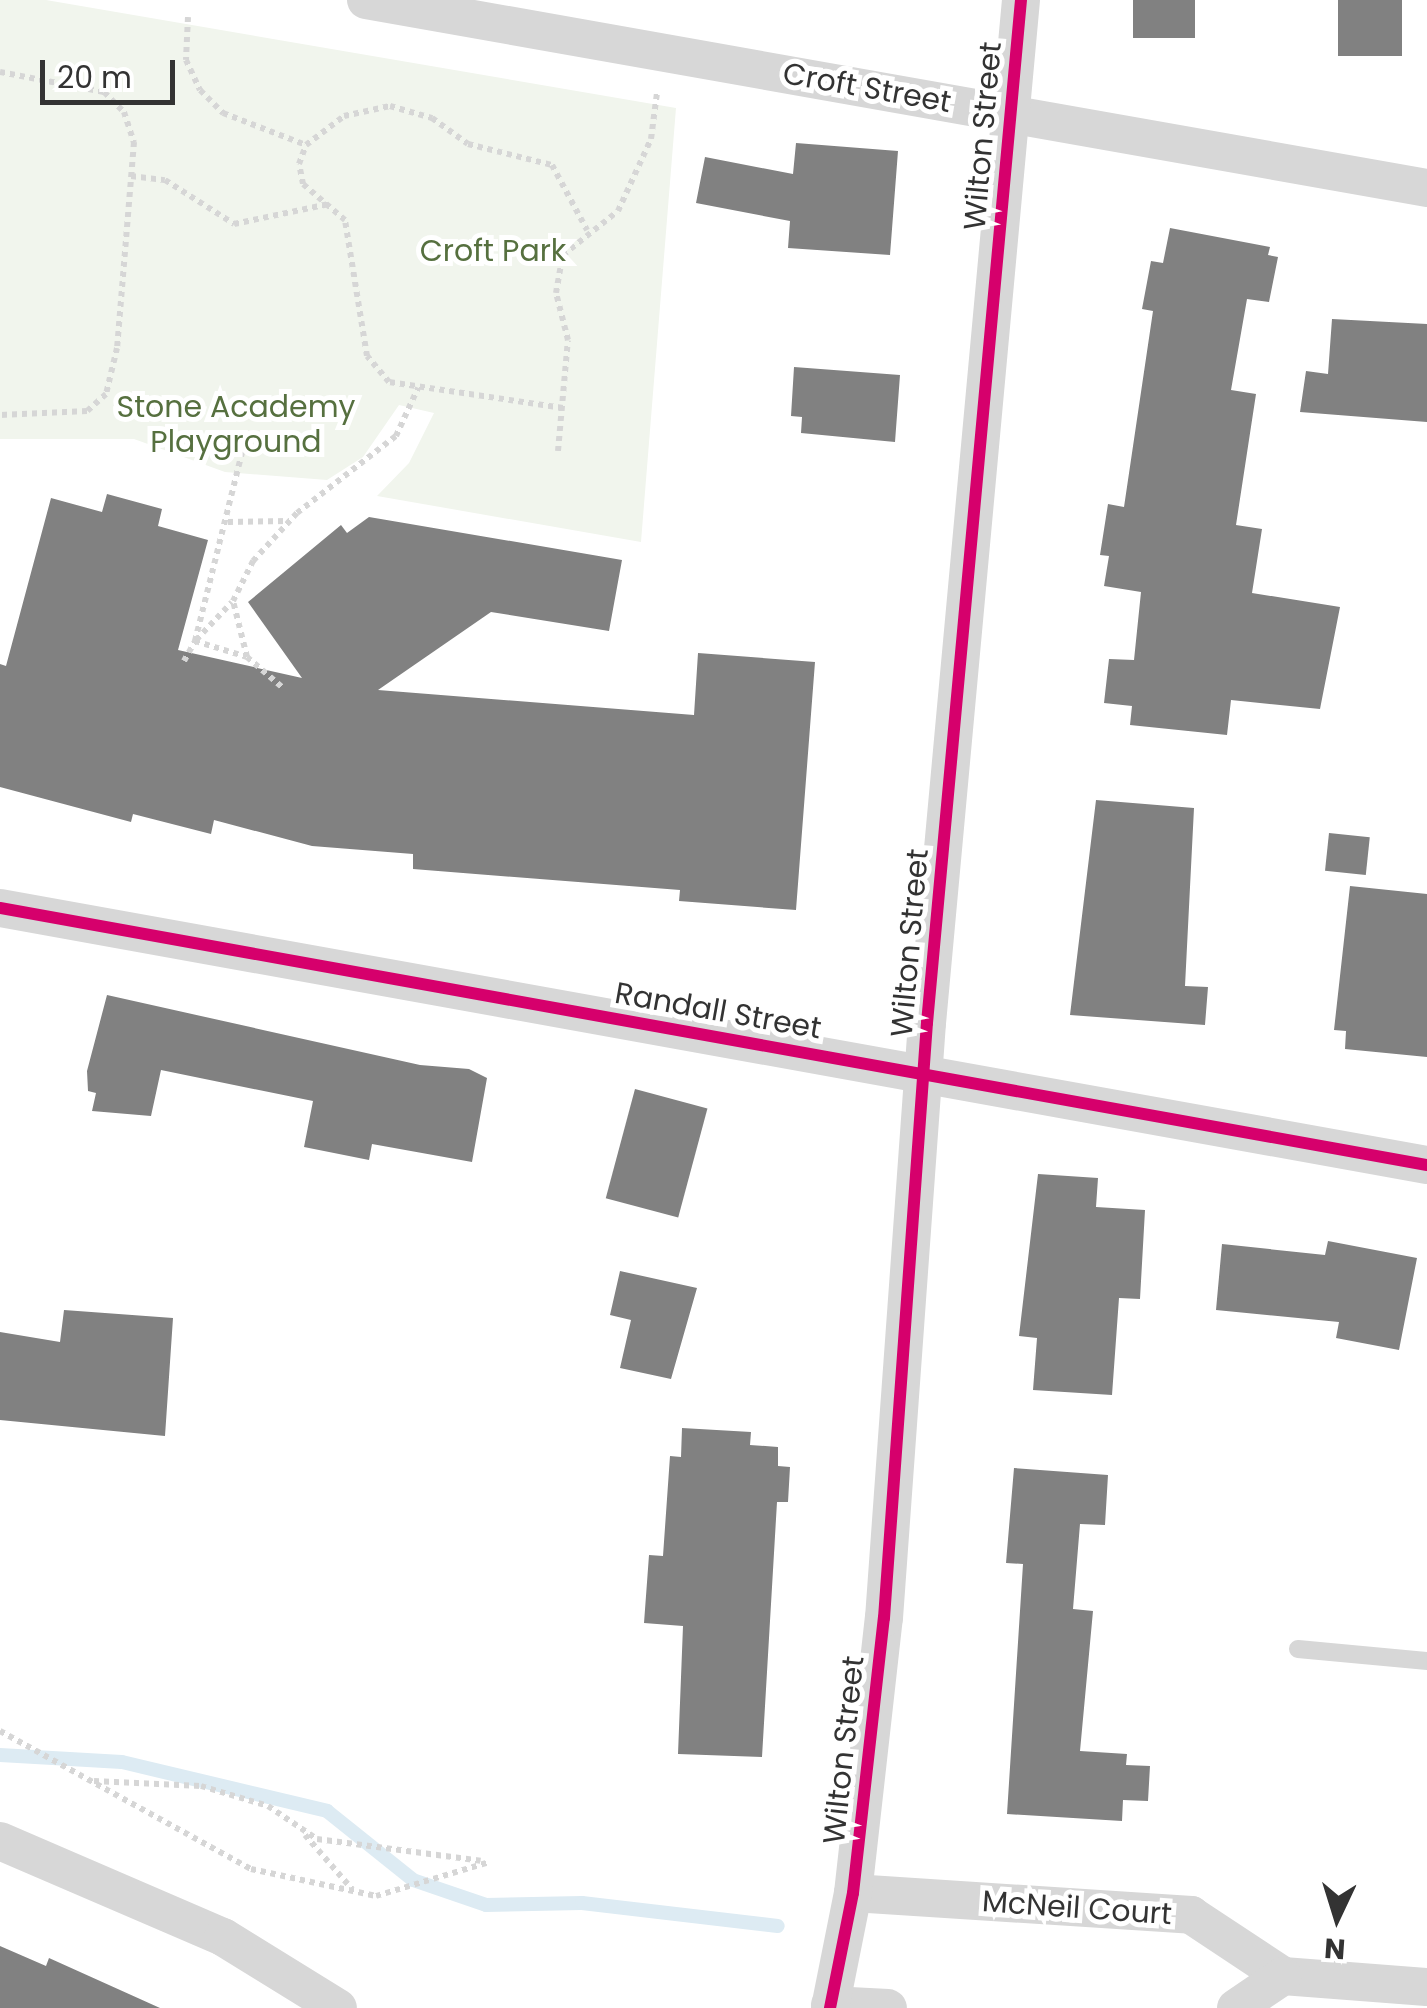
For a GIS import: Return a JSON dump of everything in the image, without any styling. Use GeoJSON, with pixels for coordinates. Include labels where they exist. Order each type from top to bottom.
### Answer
{"type":"FeatureCollection","features":[{"type":"Feature","properties":{"kind":"street","name":"Croft Street"},"geometry":{"type":"LineString","coordinates":[[366,0],[1427,188]]}},
{"type":"Feature","properties":{"kind":"street","name":"Wilton Street"},"geometry":{"type":"LineString","coordinates":[[830,2006],[853,1893],[884,1618],[923,1074],[1021,0]]}},
{"type":"Feature","properties":{"kind":"street","name":"Randall Street"},"geometry":{"type":"LineString","coordinates":[[0,908],[1427,1164]]}},
{"type":"Feature","properties":{"kind":"street"},"geometry":{"type":"LineString","coordinates":[[0,1841],[223,1938],[338,2008]]}},
{"type":"Feature","properties":{"kind":"street","name":"McNeil Court"},"geometry":{"type":"LineString","coordinates":[[853,1893],[1191,1915],[1283,1976],[1427,1987]]}},
{"type":"Feature","properties":{"kind":"street"},"geometry":{"type":"LineString","coordinates":[[1236,2008],[1283,1976]]}},
{"type":"Feature","properties":{"kind":"street"},"geometry":{"type":"LineString","coordinates":[[830,2006],[888,2008]]}},
{"type":"Feature","properties":{"kind":"lane"},"geometry":{"type":"LineString","coordinates":[[1298,1649],[1427,1661]]}},
{"type":"Feature","properties":{"kind":"path"},"geometry":{"type":"LineString","coordinates":[[188,17],[186,60],[200,90],[224,113],[306,145]]}},
{"type":"Feature","properties":{"kind":"path"},"geometry":{"type":"LineString","coordinates":[[558,452],[568,340],[556,293],[563,256],[587,230],[618,211],[650,139],[663,52]]}},
{"type":"Feature","properties":{"kind":"path"},"geometry":{"type":"LineString","coordinates":[[0,72],[104,92],[124,112],[134,142],[118,348],[106,394],[87,411],[0,415]]}},
{"type":"Feature","properties":{"kind":"path"},"geometry":{"type":"LineString","coordinates":[[563,408],[389,382],[366,356],[344,220],[331,204],[302,184],[306,145],[344,116],[390,106],[432,118],[468,144],[552,166],[587,230]]}},
{"type":"Feature","properties":{"kind":"path"},"geometry":{"type":"LineString","coordinates":[[131,176],[165,180],[234,224],[331,204]]}},
{"type":"Feature","properties":{"kind":"path"},"geometry":{"type":"LineString","coordinates":[[194,640],[233,601],[253,561],[290,521],[396,436],[418,388]]}},
{"type":"Feature","properties":{"kind":"path"},"geometry":{"type":"LineString","coordinates":[[184,661],[194,640],[228,522],[244,445]]}},
{"type":"Feature","properties":{"kind":"path"},"geometry":{"type":"LineString","coordinates":[[228,522],[290,521]]}},
{"type":"Feature","properties":{"kind":"path"},"geometry":{"type":"LineString","coordinates":[[233,601],[246,657]]}},
{"type":"Feature","properties":{"kind":"path"},"geometry":{"type":"LineString","coordinates":[[194,640],[246,657],[282,687]]}},
{"type":"Feature","properties":{"kind":"path"},"geometry":{"type":"LineString","coordinates":[[1,1731],[251,1869],[376,1896],[414,1888],[460,1868],[489,1862],[302,1831]]}},
{"type":"Feature","properties":{"kind":"path"},"geometry":{"type":"LineString","coordinates":[[88,1780],[201,1786],[268,1806],[302,1831],[353,1890]]}},
{"type":"Feature","properties":{"kind":"green space","name":"Croft Park"},"geometry":{"type":"Polygon","coordinates":[[[0,0],[46,0],[676,108],[641,542],[377,496],[409,463],[434,413],[399,405],[363,457],[327,480],[225,472],[134,439],[0,439],[0,0]]]}},
{"type":"Feature","properties":{"kind":"building"},"geometry":{"type":"Polygon","coordinates":[[[1133,0],[1195,0],[1195,38],[1133,38],[1133,0]]]}},
{"type":"Feature","properties":{"kind":"building"},"geometry":{"type":"Polygon","coordinates":[[[1338,0],[1402,0],[1402,56],[1338,56],[1338,0]]]}},
{"type":"Feature","properties":{"kind":"building"},"geometry":{"type":"Polygon","coordinates":[[[796,143],[898,151],[890,255],[788,248],[790,221],[696,203],[705,157],[793,174],[796,143]]]}},
{"type":"Feature","properties":{"kind":"building"},"geometry":{"type":"Polygon","coordinates":[[[1170,228],[1270,247],[1268,255],[1278,257],[1269,302],[1247,299],[1231,390],[1256,394],[1236,525],[1262,529],[1252,593],[1340,607],[1320,709],[1231,700],[1227,735],[1130,725],[1132,706],[1104,703],[1109,659],[1134,660],[1141,592],[1104,586],[1109,556],[1100,555],[1108,504],[1124,507],[1153,311],[1142,309],[1151,261],[1163,263],[1170,228]]]}},
{"type":"Feature","properties":{"kind":"building"},"geometry":{"type":"Polygon","coordinates":[[[1332,319],[1427,324],[1427,422],[1300,412],[1306,371],[1328,374],[1332,319]]]}},
{"type":"Feature","properties":{"kind":"building"},"geometry":{"type":"Polygon","coordinates":[[[794,367],[900,375],[895,442],[801,433],[802,417],[791,416],[794,367]]]}},
{"type":"Feature","properties":{"kind":"building"},"geometry":{"type":"Polygon","coordinates":[[[107,494],[162,509],[158,526],[208,540],[178,650],[302,678],[248,602],[341,525],[347,533],[369,517],[622,560],[609,631],[491,612],[378,690],[694,715],[698,653],[815,662],[796,910],[679,901],[680,890],[413,869],[413,854],[312,846],[214,820],[211,834],[133,814],[131,822],[0,787],[0,664],[6,666],[51,498],[102,512],[107,494]]]}},
{"type":"Feature","properties":{"kind":"building"},"geometry":{"type":"Polygon","coordinates":[[[1096,800],[1194,808],[1185,986],[1208,987],[1205,1025],[1070,1015],[1096,800]]]}},
{"type":"Feature","properties":{"kind":"building"},"geometry":{"type":"Polygon","coordinates":[[[1329,833],[1370,837],[1366,875],[1325,871],[1329,833]]]}},
{"type":"Feature","properties":{"kind":"building"},"geometry":{"type":"Polygon","coordinates":[[[1350,886],[1427,894],[1427,1057],[1345,1049],[1346,1031],[1334,1030],[1350,886]]]}},
{"type":"Feature","properties":{"kind":"building"},"geometry":{"type":"Polygon","coordinates":[[[107,995],[420,1065],[469,1069],[487,1078],[472,1162],[372,1144],[369,1160],[304,1147],[313,1101],[161,1070],[151,1116],[92,1111],[96,1093],[88,1091],[87,1071],[107,995]]]}},
{"type":"Feature","properties":{"kind":"building"},"geometry":{"type":"Polygon","coordinates":[[[635,1089],[707,1108],[678,1218],[606,1198],[635,1089]]]}},
{"type":"Feature","properties":{"kind":"building"},"geometry":{"type":"Polygon","coordinates":[[[1038,1174],[1098,1178],[1096,1207],[1145,1210],[1140,1299],[1119,1298],[1112,1395],[1033,1390],[1037,1338],[1019,1336],[1038,1174]]]}},
{"type":"Feature","properties":{"kind":"building"},"geometry":{"type":"Polygon","coordinates":[[[1328,1241],[1417,1258],[1399,1350],[1336,1338],[1339,1322],[1216,1310],[1222,1244],[1325,1255],[1328,1241]]]}},
{"type":"Feature","properties":{"kind":"building"},"geometry":{"type":"Polygon","coordinates":[[[620,1271],[697,1288],[671,1379],[620,1368],[631,1320],[610,1315],[620,1271]]]}},
{"type":"Feature","properties":{"kind":"building"},"geometry":{"type":"Polygon","coordinates":[[[64,1310],[173,1318],[165,1436],[0,1420],[0,1332],[60,1342],[64,1310]]]}},
{"type":"Feature","properties":{"kind":"building"},"geometry":{"type":"Polygon","coordinates":[[[682,1428],[751,1432],[750,1445],[778,1447],[778,1466],[790,1467],[788,1502],[777,1502],[762,1757],[678,1754],[683,1626],[644,1623],[649,1555],[663,1556],[670,1456],[681,1457],[682,1428]]]}},
{"type":"Feature","properties":{"kind":"building"},"geometry":{"type":"Polygon","coordinates":[[[1014,1468],[1108,1475],[1105,1525],[1080,1524],[1073,1609],[1093,1611],[1080,1751],[1127,1754],[1126,1765],[1150,1766],[1148,1801],[1123,1800],[1122,1821],[1007,1814],[1023,1564],[1006,1563],[1014,1468]]]}},
{"type":"Feature","properties":{"kind":"building"},"geometry":{"type":"Polygon","coordinates":[[[0,1946],[46,1966],[49,1958],[160,2008],[0,2008],[0,1946]]]}},
{"type":"Feature","properties":{"kind":"waterway"},"geometry":{"type":"LineString","coordinates":[[0,1755],[122,1762],[327,1811],[413,1880],[486,1905],[582,1903],[778,1926]]}},
{"type":"Feature","properties":{"kind":"cycle path"},"geometry":{"type":"LineString","coordinates":[[830,2008],[853,1893],[884,1618],[927,1023],[1021,0]]}},
{"type":"Feature","properties":{"kind":"cycle path"},"geometry":{"type":"LineString","coordinates":[[0,908],[1427,1165]]}},
{"type":"Feature","properties":{"kind":"park label","name":"Stone Academy Playground"},"geometry":{"type":"Point","coordinates":[236,424]}}]}
